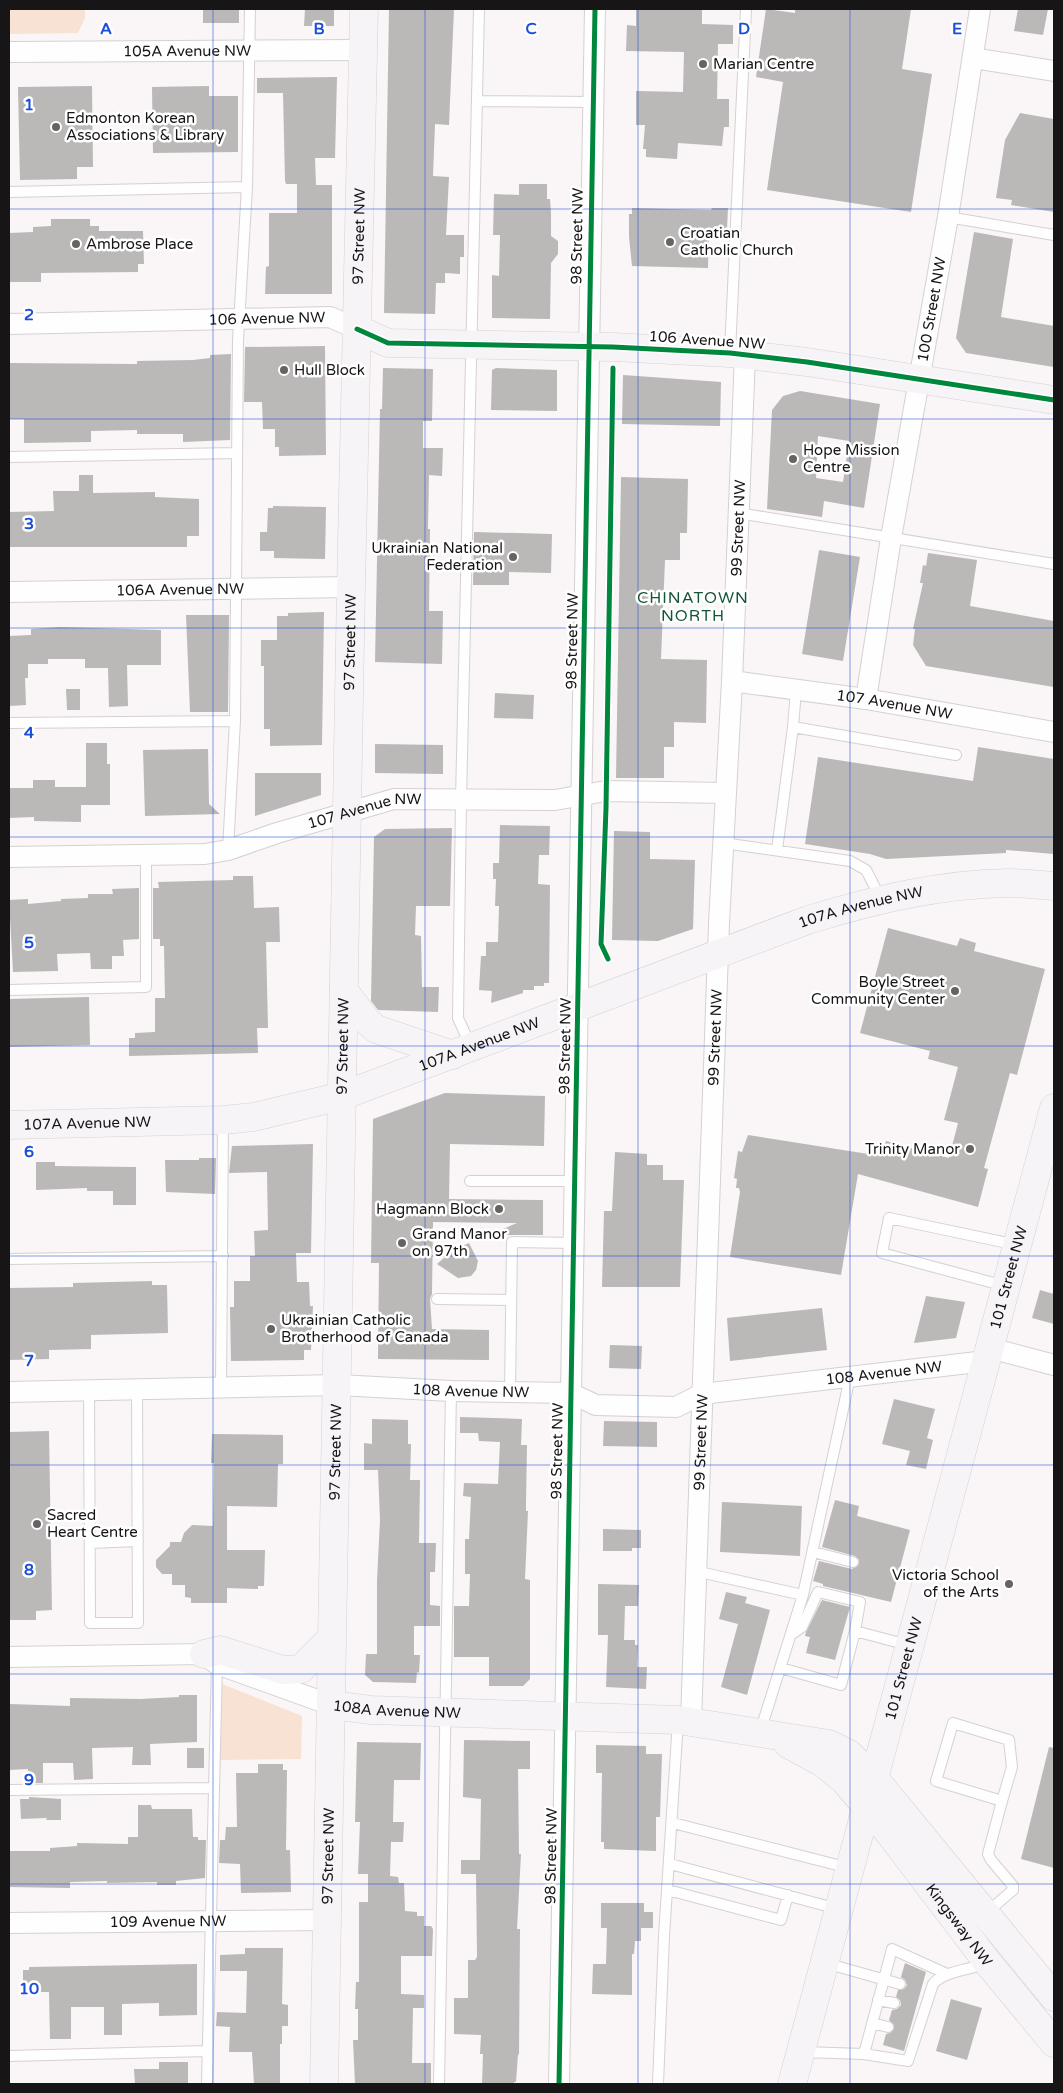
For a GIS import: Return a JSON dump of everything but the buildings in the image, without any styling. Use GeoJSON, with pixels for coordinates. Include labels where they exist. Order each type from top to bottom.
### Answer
{"type":"FeatureCollection","features":[{"type":"Feature","properties":{"kind":"main road","name":"97 Street NW"},"geometry":{"type":"LineString","coordinates":[[324,2084],[351,587],[364,9]]}},
{"type":"Feature","properties":{"kind":"main road","name":"106 Avenue NW"},"geometry":{"type":"LineString","coordinates":[[358,329],[388,343],[589,347],[737,354],[918,378],[1054,400]]}},
{"type":"Feature","properties":{"kind":"main road","name":"107A Avenue NW"},"geometry":{"type":"LineString","coordinates":[[9,1125],[223,1120],[262,1115],[342,1096],[717,956],[808,920],[856,905],[962,886],[1009,883],[1054,886]]}},
{"type":"Feature","properties":{"kind":"main road"},"geometry":{"type":"LineString","coordinates":[[344,991],[367,1021],[376,1029],[462,1051]]}},
{"type":"Feature","properties":{"kind":"main road","name":"101 Street NW"},"geometry":{"type":"LineString","coordinates":[[792,2084],[1054,1108]]}},
{"type":"Feature","properties":{"kind":"main road"},"geometry":{"type":"LineString","coordinates":[[210,1659],[220,1650],[283,1670],[301,1669],[331,1639]]}},
{"type":"Feature","properties":{"kind":"main road","name":"108A Avenue NW"},"geometry":{"type":"LineString","coordinates":[[330,1705],[350,1708],[566,1714],[685,1720],[829,1744],[849,1754],[874,1778]]}},
{"type":"Feature","properties":{"kind":"main road","name":"108A Avenue NW"},"geometry":{"type":"LineString","coordinates":[[762,1732],[823,1763],[844,1780],[866,1806]]}},
{"type":"Feature","properties":{"kind":"main road","name":"Kingsway NW"},"geometry":{"type":"LineString","coordinates":[[874,1778],[1054,1998]]}},
{"type":"Feature","properties":{"kind":"main road","name":"Kingsway NW"},"geometry":{"type":"LineString","coordinates":[[866,1806],[988,1963],[1054,2043]]}},
{"type":"Feature","properties":{"kind":"street","name":"98 Street NW"},"geometry":{"type":"LineString","coordinates":[[559,2084],[595,9]]}},
{"type":"Feature","properties":{"kind":"street","name":"100 Street NW"},"geometry":{"type":"LineString","coordinates":[[866,699],[918,378],[948,218],[980,9]]}},
{"type":"Feature","properties":{"kind":"street","name":"105A Avenue NW"},"geometry":{"type":"LineString","coordinates":[[9,52],[363,50]]}},
{"type":"Feature","properties":{"kind":"street"},"geometry":{"type":"LineString","coordinates":[[973,58],[1054,71]]}},
{"type":"Feature","properties":{"kind":"street","name":"106 Avenue NW"},"geometry":{"type":"LineString","coordinates":[[9,324],[330,316],[358,329]]}},
{"type":"Feature","properties":{"kind":"street","name":"99 Street NW"},"geometry":{"type":"LineString","coordinates":[[685,1720],[696,1571],[717,956],[732,681],[738,513],[737,354]]}},
{"type":"Feature","properties":{"kind":"street","name":"106A Avenue NW"},"geometry":{"type":"LineString","coordinates":[[9,592],[351,587]]}},
{"type":"Feature","properties":{"kind":"street","name":"107 Avenue NW"},"geometry":{"type":"LineString","coordinates":[[732,681],[866,699],[1054,732]]}},
{"type":"Feature","properties":{"kind":"street","name":"107 Avenue NW"},"geometry":{"type":"LineString","coordinates":[[9,857],[205,854],[228,850],[277,833],[394,799],[555,800],[606,791],[726,793]]}},
{"type":"Feature","properties":{"kind":"street","name":"108 Avenue NW"},"geometry":{"type":"LineString","coordinates":[[9,1392],[338,1385],[451,1391],[570,1393],[596,1405],[676,1407],[702,1394],[850,1376],[988,1354],[1054,1366]]}},
{"type":"Feature","properties":{"kind":"street","name":"108A Avenue NW"},"geometry":{"type":"LineString","coordinates":[[9,1657],[210,1659],[330,1705]]}},
{"type":"Feature","properties":{"kind":"street","name":"109 Avenue NW"},"geometry":{"type":"LineString","coordinates":[[9,1923],[327,1920]]}},
{"type":"Feature","properties":{"kind":"lane"},"geometry":{"type":"LineString","coordinates":[[228,850],[235,721],[237,453],[240,318],[247,187],[250,9]]}},
{"type":"Feature","properties":{"kind":"lane"},"geometry":{"type":"LineString","coordinates":[[462,1051],[458,1018],[461,800],[479,9]]}},
{"type":"Feature","properties":{"kind":"lane"},"geometry":{"type":"LineString","coordinates":[[737,354],[746,9]]}},
{"type":"Feature","properties":{"kind":"lane"},"geometry":{"type":"LineString","coordinates":[[477,101],[592,102]]}},
{"type":"Feature","properties":{"kind":"lane"},"geometry":{"type":"LineString","coordinates":[[9,192],[247,187]]}},
{"type":"Feature","properties":{"kind":"lane"},"geometry":{"type":"LineString","coordinates":[[948,218],[1054,235]]}},
{"type":"Feature","properties":{"kind":"lane"},"geometry":{"type":"LineString","coordinates":[[9,457],[237,453]]}},
{"type":"Feature","properties":{"kind":"lane"},"geometry":{"type":"LineString","coordinates":[[738,513],[1054,564]]}},
{"type":"Feature","properties":{"kind":"lane"},"geometry":{"type":"LineString","coordinates":[[777,850],[796,690]]}},
{"type":"Feature","properties":{"kind":"lane"},"geometry":{"type":"LineString","coordinates":[[9,723],[235,721]]}},
{"type":"Feature","properties":{"kind":"lane"},"geometry":{"type":"LineString","coordinates":[[793,727],[956,754]]}},
{"type":"Feature","properties":{"kind":"lane"},"geometry":{"type":"LineString","coordinates":[[723,843],[838,859],[859,864],[869,875],[881,900]]}},
{"type":"Feature","properties":{"kind":"lane"},"geometry":{"type":"LineString","coordinates":[[9,990],[146,987],[146,855]]}},
{"type":"Feature","properties":{"kind":"lane"},"geometry":{"type":"LineString","coordinates":[[221,1387],[223,1120]]}},
{"type":"Feature","properties":{"kind":"lane"},"geometry":{"type":"LineString","coordinates":[[470,1180],[575,1181]]}},
{"type":"Feature","properties":{"kind":"lane"},"geometry":{"type":"LineString","coordinates":[[1006,1286],[882,1253],[890,1218],[1018,1245]]}},
{"type":"Feature","properties":{"kind":"lane"},"geometry":{"type":"LineString","coordinates":[[510,1392],[512,1242],[574,1243]]}},
{"type":"Feature","properties":{"kind":"lane"},"geometry":{"type":"LineString","coordinates":[[9,1259],[223,1256]]}},
{"type":"Feature","properties":{"kind":"lane"},"geometry":{"type":"LineString","coordinates":[[437,1299],[511,1300]]}},
{"type":"Feature","properties":{"kind":"lane"},"geometry":{"type":"LineString","coordinates":[[762,1732],[803,1595],[850,1376]]}},
{"type":"Feature","properties":{"kind":"lane"},"geometry":{"type":"LineString","coordinates":[[89,1389],[90,1623],[138,1623],[137,1388]]}},
{"type":"Feature","properties":{"kind":"lane"},"geometry":{"type":"LineString","coordinates":[[439,2084],[451,1391]]}},
{"type":"Feature","properties":{"kind":"lane"},"geometry":{"type":"LineString","coordinates":[[90,1543],[138,1541]]}},
{"type":"Feature","properties":{"kind":"lane"},"geometry":{"type":"LineString","coordinates":[[813,1552],[853,1562]]}},
{"type":"Feature","properties":{"kind":"lane"},"geometry":{"type":"LineString","coordinates":[[696,1571],[803,1595]]}},
{"type":"Feature","properties":{"kind":"lane"},"geometry":{"type":"LineString","coordinates":[[781,1668],[842,1685],[856,1631],[860,1602],[818,1592],[802,1627],[792,1634]]}},
{"type":"Feature","properties":{"kind":"lane"},"geometry":{"type":"LineString","coordinates":[[856,1631],[909,1645]]}},
{"type":"Feature","properties":{"kind":"lane"},"geometry":{"type":"LineString","coordinates":[[207,2084],[213,1788],[210,1659]]}},
{"type":"Feature","properties":{"kind":"lane"},"geometry":{"type":"LineString","coordinates":[[658,2084],[668,1890],[673,1823],[685,1720]]}},
{"type":"Feature","properties":{"kind":"lane"},"geometry":{"type":"LineString","coordinates":[[985,1914],[1013,1890],[1013,1886],[988,1854],[1012,1767],[1009,1740],[953,1723],[936,1781],[1002,1801]]}},
{"type":"Feature","properties":{"kind":"lane"},"geometry":{"type":"LineString","coordinates":[[9,1790],[213,1788]]}},
{"type":"Feature","properties":{"kind":"lane"},"geometry":{"type":"LineString","coordinates":[[673,1823],[850,1868]]}},
{"type":"Feature","properties":{"kind":"lane"},"geometry":{"type":"LineString","coordinates":[[670,1864],[839,1909]]}},
{"type":"Feature","properties":{"kind":"lane"},"geometry":{"type":"LineString","coordinates":[[668,1890],[781,1920],[788,1896]]}},
{"type":"Feature","properties":{"kind":"lane"},"geometry":{"type":"LineString","coordinates":[[864,2054],[892,1948],[947,1974]]}},
{"type":"Feature","properties":{"kind":"lane"},"geometry":{"type":"LineString","coordinates":[[824,1963],[900,1984]]}},
{"type":"Feature","properties":{"kind":"lane"},"geometry":{"type":"LineString","coordinates":[[800,2052],[864,2054],[908,2061],[913,2033],[925,1991],[937,1979],[947,1974],[972,1970],[988,1963]]}},
{"type":"Feature","properties":{"kind":"lane"},"geometry":{"type":"LineString","coordinates":[[878,2000],[894,2003]]}},
{"type":"Feature","properties":{"kind":"lane"},"geometry":{"type":"LineString","coordinates":[[872,2023],[888,2027]]}},
{"type":"Feature","properties":{"kind":"lane"},"geometry":{"type":"LineString","coordinates":[[9,2056],[207,2051]]}},
{"type":"Feature","properties":{"kind":"shaded area"},"geometry":{"type":"Polygon","coordinates":[[[9,9],[85,9],[85,18],[78,33],[9,34],[9,9]]]}},
{"type":"Feature","properties":{"kind":"shaded area"},"geometry":{"type":"Polygon","coordinates":[[[222,1684],[302,1716],[301,1759],[220,1760],[222,1684]]]}},
{"type":"Feature","properties":{"kind":"cycle path"},"geometry":{"type":"LineString","coordinates":[[559,2084],[595,9]]}},
{"type":"Feature","properties":{"kind":"cycle path"},"geometry":{"type":"LineString","coordinates":[[357,329],[388,343],[613,347],[730,353],[807,362],[1054,400]]}},
{"type":"Feature","properties":{"kind":"cycle path"},"geometry":{"type":"LineString","coordinates":[[608,959],[601,944],[606,808],[613,368]]}},
{"type":"Feature","properties":{"kind":"place","name":"Marian Centre"},"geometry":{"type":"Point","coordinates":[703,64]}},
{"type":"Feature","properties":{"kind":"place","name":"Edmonton Korean Associations & Library"},"geometry":{"type":"Point","coordinates":[56,127]}},
{"type":"Feature","properties":{"kind":"place","name":"Croatian Catholic Church"},"geometry":{"type":"Point","coordinates":[670,242]}},
{"type":"Feature","properties":{"kind":"place","name":"Ambrose Place"},"geometry":{"type":"Point","coordinates":[76,244]}},
{"type":"Feature","properties":{"kind":"place","name":"Hull Block"},"geometry":{"type":"Point","coordinates":[284,370]}},
{"type":"Feature","properties":{"kind":"place","name":"Hope Mission Centre"},"geometry":{"type":"Point","coordinates":[793,459]}},
{"type":"Feature","properties":{"kind":"place","name":"Ukrainian National Federation"},"geometry":{"type":"Point","coordinates":[513,557]}},
{"type":"Feature","properties":{"kind":"place","name":"Boyle Street Community Center"},"geometry":{"type":"Point","coordinates":[955,991]}},
{"type":"Feature","properties":{"kind":"place","name":"Trinity Manor"},"geometry":{"type":"Point","coordinates":[970,1149]}},
{"type":"Feature","properties":{"kind":"place","name":"Hagmann Block"},"geometry":{"type":"Point","coordinates":[499,1209]}},
{"type":"Feature","properties":{"kind":"place","name":"Grand Manor on 97th"},"geometry":{"type":"Point","coordinates":[402,1243]}},
{"type":"Feature","properties":{"kind":"place","name":"Ukrainian Catholic Brotherhood of Canada"},"geometry":{"type":"Point","coordinates":[271,1329]}},
{"type":"Feature","properties":{"kind":"place","name":"Sacred Heart Centre"},"geometry":{"type":"Point","coordinates":[37,1524]}},
{"type":"Feature","properties":{"kind":"place","name":"Victoria School of the Arts"},"geometry":{"type":"Point","coordinates":[1009,1584]}},
{"type":"Feature","properties":{"kind":"district","name":"CHINATOWN NORTH"},"geometry":{"type":"Point","coordinates":[693,606]}}]}
